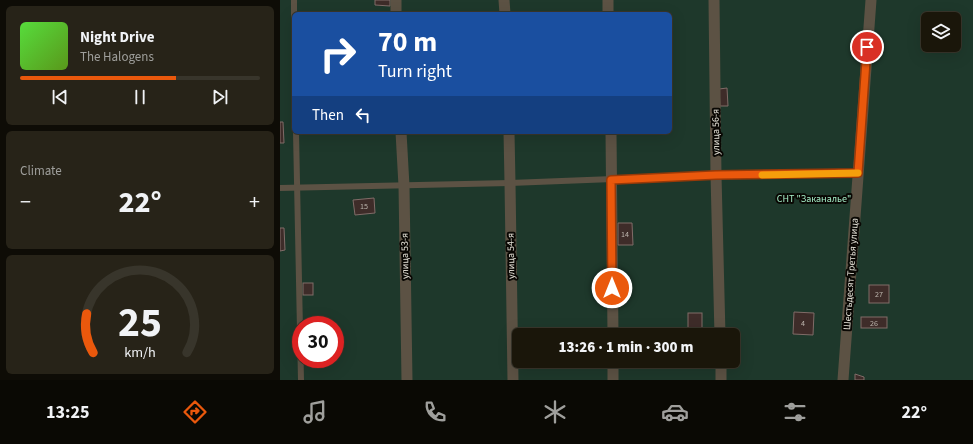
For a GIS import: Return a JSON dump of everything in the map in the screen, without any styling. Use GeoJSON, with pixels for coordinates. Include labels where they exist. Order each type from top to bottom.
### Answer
{"type":"FeatureCollection","features":[{"type":"Feature","properties":{"kind":"street"},"geometry":{"type":"LineString","coordinates":[[396,0],[396,12]]}},
{"type":"Feature","properties":{"kind":"street"},"geometry":{"type":"LineString","coordinates":[[504,0],[505,12]]}},
{"type":"Feature","properties":{"kind":"street"},"geometry":{"type":"LineString","coordinates":[[608,0],[608,12]]}},
{"type":"Feature","properties":{"kind":"street","name":"улица 56-я"},"geometry":{"type":"LineString","coordinates":[[714,0],[720,328]]}},
{"type":"Feature","properties":{"kind":"street","name":"Шестьдесят Третья улица"},"geometry":{"type":"LineString","coordinates":[[844,380],[871,0]]}},
{"type":"Feature","properties":{"kind":"street","name":"улица 53-я"},"geometry":{"type":"LineString","coordinates":[[401,134],[404,186],[407,380]]}},
{"type":"Feature","properties":{"kind":"street","name":"улица 54-я"},"geometry":{"type":"LineString","coordinates":[[509,134],[513,380]]}},
{"type":"Feature","properties":{"kind":"street"},"geometry":{"type":"LineString","coordinates":[[610,134],[613,328]]}},
{"type":"Feature","properties":{"kind":"street"},"geometry":{"type":"LineString","coordinates":[[613,368],[613,380]]}},
{"type":"Feature","properties":{"kind":"street"},"geometry":{"type":"LineString","coordinates":[[721,368],[721,380]]}},
{"type":"Feature","properties":{"kind":"lane"},"geometry":{"type":"LineString","coordinates":[[294,0],[294,12]]}},
{"type":"Feature","properties":{"kind":"lane"},"geometry":{"type":"LineString","coordinates":[[296,134],[301,380]]}},
{"type":"Feature","properties":{"kind":"lane"},"geometry":{"type":"LineString","coordinates":[[280,188],[611,180],[716,175],[858,173]]}},
{"type":"Feature","properties":{"kind":"green space","name":"СНТ \"Заканалье\""},"geometry":{"type":"Polygon","coordinates":[[[280,0],[973,0],[973,380],[280,380],[280,0]]]}},
{"type":"Feature","properties":{"kind":"building"},"geometry":{"type":"Polygon","coordinates":[[[375,0],[390,0],[390,6],[375,5],[375,0]]]}},
{"type":"Feature","properties":{"kind":"building"},"geometry":{"type":"Polygon","coordinates":[[[727,88],[728,106],[720,106],[719,89],[727,88]]]}},
{"type":"Feature","properties":{"kind":"building"},"geometry":{"type":"Polygon","coordinates":[[[280,122],[283,122],[284,143],[280,143],[280,122]]]}},
{"type":"Feature","properties":{"kind":"building"},"geometry":{"type":"Polygon","coordinates":[[[374,198],[375,213],[355,215],[353,200],[374,198]]]}},
{"type":"Feature","properties":{"kind":"building"},"geometry":{"type":"Polygon","coordinates":[[[618,223],[632,223],[633,245],[618,245],[618,223]]]}},
{"type":"Feature","properties":{"kind":"building"},"geometry":{"type":"Polygon","coordinates":[[[280,228],[284,228],[285,250],[280,251],[280,228]]]}},
{"type":"Feature","properties":{"kind":"building"},"geometry":{"type":"Polygon","coordinates":[[[303,283],[313,283],[313,295],[303,295],[303,283]]]}},
{"type":"Feature","properties":{"kind":"building"},"geometry":{"type":"Polygon","coordinates":[[[869,285],[889,285],[889,303],[869,303],[869,285]]]}},
{"type":"Feature","properties":{"kind":"building"},"geometry":{"type":"Polygon","coordinates":[[[794,312],[814,313],[813,335],[793,334],[794,312]]]}},
{"type":"Feature","properties":{"kind":"building"},"geometry":{"type":"Polygon","coordinates":[[[688,313],[702,313],[702,328],[688,328],[688,313]]]}},
{"type":"Feature","properties":{"kind":"building"},"geometry":{"type":"Polygon","coordinates":[[[861,317],[887,317],[887,328],[861,328],[861,317]]]}},
{"type":"Feature","properties":{"kind":"building"},"geometry":{"type":"Polygon","coordinates":[[[855,374],[864,377],[864,380],[855,380],[855,374]]]}},
{"type":"Feature","properties":{"kind":"slow traffic"},"geometry":{"type":"LineString","coordinates":[[762,175],[858,173]]}},
{"type":"Feature","properties":{"kind":"route"},"geometry":{"type":"LineString","coordinates":[[612,288],[611,180],[716,175],[858,173],[867,47]]}}]}
